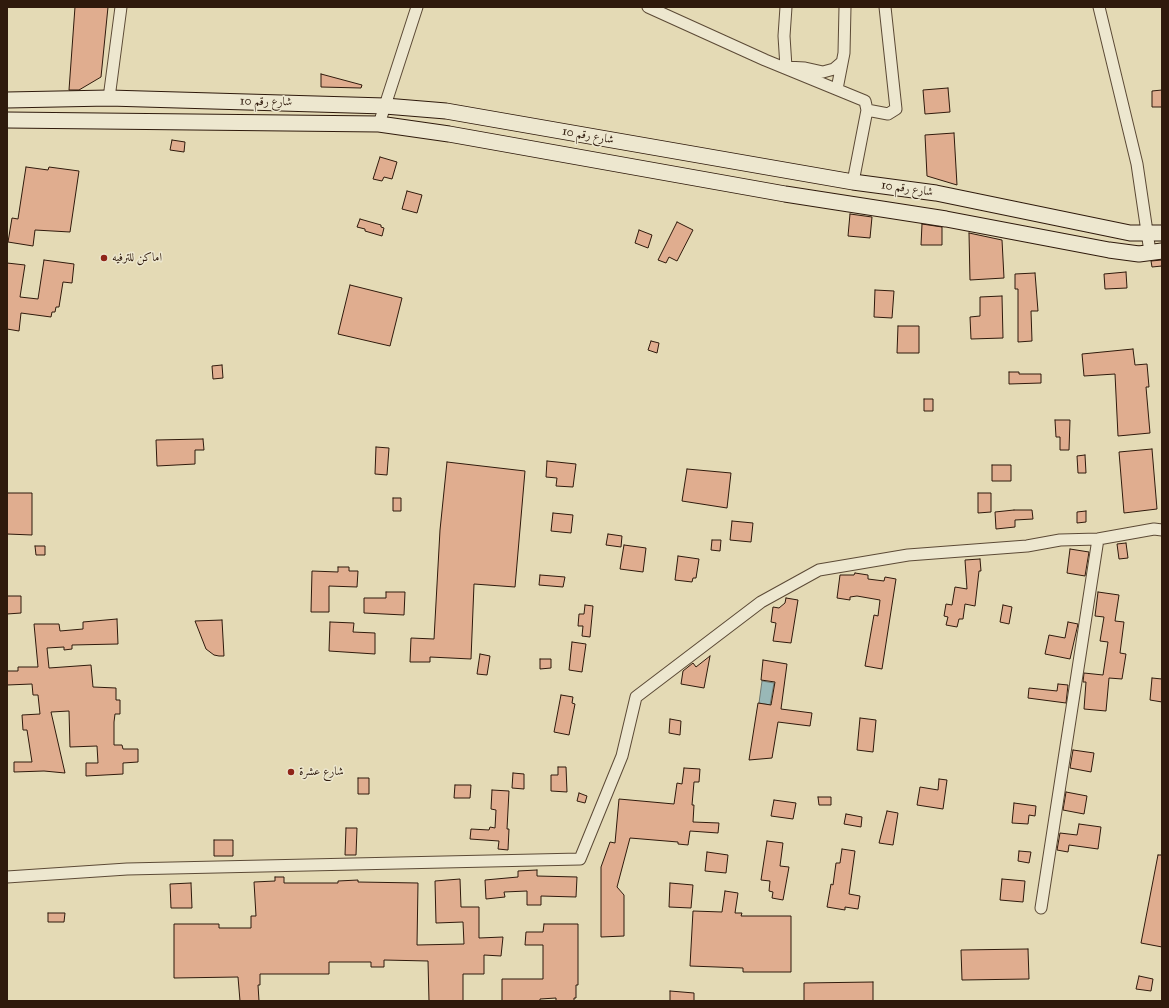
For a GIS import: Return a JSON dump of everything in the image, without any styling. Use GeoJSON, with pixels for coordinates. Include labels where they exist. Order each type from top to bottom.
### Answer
{"type":"FeatureCollection","features":[{"type":"Feature","properties":{"kind":"main road","name":"شارع رقم 10"},"geometry":{"type":"LineString","coordinates":[[7,100],[109,98],[385,106],[446,111],[852,182],[936,194],[1130,233],[1155,234]]}},
{"type":"Feature","properties":{"kind":"main road","name":"شارع رقم 10"},"geometry":{"type":"LineString","coordinates":[[7,120],[379,124],[448,134],[786,194],[946,219],[1109,250],[1139,254],[1156,251]]}},
{"type":"Feature","properties":{"kind":"street"},"geometry":{"type":"LineString","coordinates":[[109,98],[121,7]]}},
{"type":"Feature","properties":{"kind":"street"},"geometry":{"type":"LineString","coordinates":[[379,124],[417,7]]}},
{"type":"Feature","properties":{"kind":"street"},"geometry":{"type":"LineString","coordinates":[[648,7],[765,60],[786,67],[865,101],[868,110],[852,182]]}},
{"type":"Feature","properties":{"kind":"street"},"geometry":{"type":"LineString","coordinates":[[786,7],[784,36],[786,67]]}},
{"type":"Feature","properties":{"kind":"street"},"geometry":{"type":"LineString","coordinates":[[837,89],[844,53],[845,7]]}},
{"type":"Feature","properties":{"kind":"street"},"geometry":{"type":"LineString","coordinates":[[868,110],[888,114],[896,109],[885,7]]}},
{"type":"Feature","properties":{"kind":"street"},"geometry":{"type":"LineString","coordinates":[[1099,7],[1155,234],[1156,251]]}},
{"type":"Feature","properties":{"kind":"street"},"geometry":{"type":"LineString","coordinates":[[786,67],[805,68],[823,72],[834,69],[841,63]]}},
{"type":"Feature","properties":{"kind":"street"},"geometry":{"type":"LineString","coordinates":[[7,877],[127,869],[580,860],[622,756],[636,697],[761,602],[819,570],[908,555],[1027,546],[1060,540],[1098,539],[1154,529],[1162,530]]}},
{"type":"Feature","properties":{"kind":"street"},"geometry":{"type":"LineString","coordinates":[[1041,908],[1098,539]]}},
{"type":"Feature","properties":{"kind":"water"},"geometry":{"type":"Polygon","coordinates":[[[762,681],[774,683],[770,705],[759,703],[762,681]]]}},
{"type":"Feature","properties":{"kind":"building"},"geometry":{"type":"Polygon","coordinates":[[[75,7],[108,7],[101,77],[79,90],[69,90],[75,7]]]}},
{"type":"Feature","properties":{"kind":"building"},"geometry":{"type":"Polygon","coordinates":[[[321,74],[362,85],[361,88],[321,87],[321,74]]]}},
{"type":"Feature","properties":{"kind":"building"},"geometry":{"type":"Polygon","coordinates":[[[948,88],[950,112],[925,114],[923,90],[948,88]]]}},
{"type":"Feature","properties":{"kind":"building"},"geometry":{"type":"Polygon","coordinates":[[[1162,90],[1162,107],[1152,107],[1152,91],[1162,90]]]}},
{"type":"Feature","properties":{"kind":"building"},"geometry":{"type":"Polygon","coordinates":[[[954,133],[957,185],[927,176],[925,135],[954,133]]]}},
{"type":"Feature","properties":{"kind":"building"},"geometry":{"type":"Polygon","coordinates":[[[172,140],[185,142],[184,152],[170,150],[172,140]]]}},
{"type":"Feature","properties":{"kind":"building"},"geometry":{"type":"Polygon","coordinates":[[[380,157],[397,162],[392,179],[384,177],[382,181],[373,179],[380,157]]]}},
{"type":"Feature","properties":{"kind":"building"},"geometry":{"type":"Polygon","coordinates":[[[26,167],[48,170],[49,167],[79,171],[70,232],[35,230],[33,246],[8,242],[12,218],[18,219],[26,167]]]}},
{"type":"Feature","properties":{"kind":"building"},"geometry":{"type":"Polygon","coordinates":[[[407,191],[422,195],[417,213],[402,209],[407,191]]]}},
{"type":"Feature","properties":{"kind":"building"},"geometry":{"type":"Polygon","coordinates":[[[850,214],[872,217],[870,238],[848,236],[850,214]]]}},
{"type":"Feature","properties":{"kind":"building"},"geometry":{"type":"Polygon","coordinates":[[[360,219],[381,225],[381,227],[384,228],[382,236],[357,227],[360,219]]]}},
{"type":"Feature","properties":{"kind":"building"},"geometry":{"type":"Polygon","coordinates":[[[677,222],[693,230],[677,261],[669,257],[666,263],[658,260],[677,222]]]}},
{"type":"Feature","properties":{"kind":"building"},"geometry":{"type":"Polygon","coordinates":[[[922,224],[942,227],[942,245],[921,245],[922,224]]]}},
{"type":"Feature","properties":{"kind":"building"},"geometry":{"type":"Polygon","coordinates":[[[639,230],[652,235],[648,248],[635,243],[639,230]]]}},
{"type":"Feature","properties":{"kind":"building"},"geometry":{"type":"Polygon","coordinates":[[[969,233],[1002,240],[1004,278],[970,280],[969,233]]]}},
{"type":"Feature","properties":{"kind":"building"},"geometry":{"type":"Polygon","coordinates":[[[44,260],[74,264],[72,283],[63,282],[59,307],[56,307],[55,312],[52,312],[51,317],[21,313],[19,331],[7,329],[7,263],[25,265],[20,297],[38,299],[44,260]]]}},
{"type":"Feature","properties":{"kind":"building"},"geometry":{"type":"Polygon","coordinates":[[[1162,260],[1162,266],[1152,267],[1151,261],[1162,260]]]}},
{"type":"Feature","properties":{"kind":"building"},"geometry":{"type":"Polygon","coordinates":[[[1126,272],[1127,288],[1105,289],[1104,274],[1126,272]]]}},
{"type":"Feature","properties":{"kind":"building"},"geometry":{"type":"Polygon","coordinates":[[[1035,273],[1038,311],[1031,311],[1032,341],[1018,342],[1018,289],[1015,289],[1015,274],[1035,273]]]}},
{"type":"Feature","properties":{"kind":"building"},"geometry":{"type":"Polygon","coordinates":[[[350,285],[402,298],[390,346],[338,334],[350,285]]]}},
{"type":"Feature","properties":{"kind":"building"},"geometry":{"type":"Polygon","coordinates":[[[875,290],[894,291],[892,318],[874,317],[875,290]]]}},
{"type":"Feature","properties":{"kind":"building"},"geometry":{"type":"Polygon","coordinates":[[[1002,296],[1003,338],[971,339],[970,317],[980,316],[980,297],[1002,296]]]}},
{"type":"Feature","properties":{"kind":"building"},"geometry":{"type":"Polygon","coordinates":[[[898,326],[919,326],[919,353],[897,353],[898,326]]]}},
{"type":"Feature","properties":{"kind":"building"},"geometry":{"type":"Polygon","coordinates":[[[651,341],[659,343],[657,353],[648,350],[651,341]]]}},
{"type":"Feature","properties":{"kind":"building"},"geometry":{"type":"Polygon","coordinates":[[[1133,349],[1135,365],[1147,364],[1149,387],[1146,387],[1150,433],[1118,436],[1115,374],[1084,376],[1082,354],[1133,349]]]}},
{"type":"Feature","properties":{"kind":"building"},"geometry":{"type":"Polygon","coordinates":[[[222,365],[223,378],[213,379],[212,366],[222,365]]]}},
{"type":"Feature","properties":{"kind":"building"},"geometry":{"type":"Polygon","coordinates":[[[1009,372],[1019,372],[1019,374],[1041,374],[1041,383],[1009,384],[1009,372]]]}},
{"type":"Feature","properties":{"kind":"building"},"geometry":{"type":"Polygon","coordinates":[[[924,399],[933,399],[933,411],[924,411],[924,399]]]}},
{"type":"Feature","properties":{"kind":"building"},"geometry":{"type":"Polygon","coordinates":[[[1055,420],[1070,420],[1069,450],[1060,450],[1060,437],[1056,437],[1055,420]]]}},
{"type":"Feature","properties":{"kind":"building"},"geometry":{"type":"Polygon","coordinates":[[[203,439],[204,450],[195,450],[195,464],[157,466],[156,440],[203,439]]]}},
{"type":"Feature","properties":{"kind":"building"},"geometry":{"type":"Polygon","coordinates":[[[376,447],[389,448],[387,475],[375,474],[376,447]]]}},
{"type":"Feature","properties":{"kind":"building"},"geometry":{"type":"Polygon","coordinates":[[[1152,449],[1157,509],[1124,513],[1119,452],[1152,449]]]}},
{"type":"Feature","properties":{"kind":"building"},"geometry":{"type":"Polygon","coordinates":[[[1085,455],[1086,473],[1078,473],[1077,456],[1085,455]]]}},
{"type":"Feature","properties":{"kind":"building"},"geometry":{"type":"Polygon","coordinates":[[[547,461],[576,464],[573,487],[556,486],[557,478],[546,477],[547,461]]]}},
{"type":"Feature","properties":{"kind":"building"},"geometry":{"type":"Polygon","coordinates":[[[447,462],[525,471],[515,587],[474,584],[471,659],[430,657],[430,662],[410,662],[411,638],[434,639],[440,530],[447,462]]]}},
{"type":"Feature","properties":{"kind":"building"},"geometry":{"type":"Polygon","coordinates":[[[992,465],[1011,465],[1011,481],[992,481],[992,465]]]}},
{"type":"Feature","properties":{"kind":"building"},"geometry":{"type":"Polygon","coordinates":[[[687,469],[731,473],[727,508],[682,501],[687,469]]]}},
{"type":"Feature","properties":{"kind":"building"},"geometry":{"type":"Polygon","coordinates":[[[7,493],[32,493],[32,535],[7,534],[7,493]]]}},
{"type":"Feature","properties":{"kind":"building"},"geometry":{"type":"Polygon","coordinates":[[[978,493],[991,493],[991,512],[978,513],[978,493]]]}},
{"type":"Feature","properties":{"kind":"building"},"geometry":{"type":"Polygon","coordinates":[[[393,498],[401,498],[401,511],[393,511],[393,498]]]}},
{"type":"Feature","properties":{"kind":"building"},"geometry":{"type":"Polygon","coordinates":[[[1032,510],[1033,519],[1015,520],[1015,527],[996,529],[995,512],[1032,510]]]}},
{"type":"Feature","properties":{"kind":"building"},"geometry":{"type":"Polygon","coordinates":[[[1086,511],[1086,522],[1077,523],[1077,512],[1086,511]]]}},
{"type":"Feature","properties":{"kind":"building"},"geometry":{"type":"Polygon","coordinates":[[[553,513],[573,515],[571,533],[551,531],[553,513]]]}},
{"type":"Feature","properties":{"kind":"building"},"geometry":{"type":"Polygon","coordinates":[[[732,521],[753,523],[751,542],[730,540],[732,521]]]}},
{"type":"Feature","properties":{"kind":"building"},"geometry":{"type":"Polygon","coordinates":[[[608,534],[622,536],[621,547],[606,545],[608,534]]]}},
{"type":"Feature","properties":{"kind":"building"},"geometry":{"type":"Polygon","coordinates":[[[712,540],[721,540],[720,551],[711,550],[712,540]]]}},
{"type":"Feature","properties":{"kind":"building"},"geometry":{"type":"Polygon","coordinates":[[[1126,543],[1128,558],[1119,559],[1117,544],[1126,543]]]}},
{"type":"Feature","properties":{"kind":"building"},"geometry":{"type":"Polygon","coordinates":[[[624,545],[646,548],[643,572],[620,569],[624,545]]]}},
{"type":"Feature","properties":{"kind":"building"},"geometry":{"type":"Polygon","coordinates":[[[35,546],[45,546],[45,555],[36,555],[35,546]]]}},
{"type":"Feature","properties":{"kind":"building"},"geometry":{"type":"Polygon","coordinates":[[[1070,549],[1089,552],[1085,576],[1067,573],[1070,549]]]}},
{"type":"Feature","properties":{"kind":"building"},"geometry":{"type":"Polygon","coordinates":[[[678,556],[699,559],[696,578],[693,578],[692,582],[675,580],[678,556]]]}},
{"type":"Feature","properties":{"kind":"building"},"geometry":{"type":"Polygon","coordinates":[[[980,559],[981,571],[979,571],[975,606],[965,604],[963,619],[959,619],[957,627],[946,625],[948,617],[944,616],[946,604],[952,605],[955,587],[967,589],[965,560],[980,559]]]}},
{"type":"Feature","properties":{"kind":"building"},"geometry":{"type":"Polygon","coordinates":[[[338,567],[349,567],[349,571],[358,571],[357,587],[329,586],[329,612],[311,612],[312,571],[338,572],[338,567]]]}},
{"type":"Feature","properties":{"kind":"building"},"geometry":{"type":"Polygon","coordinates":[[[855,573],[868,575],[868,579],[884,581],[885,577],[896,579],[882,669],[865,666],[874,615],[878,616],[880,600],[857,596],[850,597],[850,600],[837,598],[840,575],[854,575],[855,573]]]}},
{"type":"Feature","properties":{"kind":"building"},"geometry":{"type":"Polygon","coordinates":[[[540,575],[565,577],[563,587],[539,585],[540,575]]]}},
{"type":"Feature","properties":{"kind":"building"},"geometry":{"type":"Polygon","coordinates":[[[386,592],[405,592],[404,615],[364,613],[364,598],[386,598],[386,592]]]}},
{"type":"Feature","properties":{"kind":"building"},"geometry":{"type":"Polygon","coordinates":[[[1098,592],[1119,595],[1115,621],[1124,622],[1120,653],[1126,654],[1122,679],[1109,678],[1106,711],[1084,709],[1086,682],[1083,682],[1084,673],[1103,675],[1108,642],[1100,641],[1104,617],[1095,616],[1098,592]]]}},
{"type":"Feature","properties":{"kind":"building"},"geometry":{"type":"Polygon","coordinates":[[[7,596],[21,596],[21,613],[7,614],[7,596]]]}},
{"type":"Feature","properties":{"kind":"building"},"geometry":{"type":"Polygon","coordinates":[[[786,598],[798,600],[791,643],[773,641],[776,623],[771,622],[773,607],[779,608],[785,603],[786,598]]]}},
{"type":"Feature","properties":{"kind":"building"},"geometry":{"type":"Polygon","coordinates":[[[585,605],[593,606],[590,637],[582,636],[583,626],[578,626],[579,614],[584,614],[585,605]]]}},
{"type":"Feature","properties":{"kind":"building"},"geometry":{"type":"Polygon","coordinates":[[[1003,605],[1012,607],[1009,624],[1000,622],[1003,605]]]}},
{"type":"Feature","properties":{"kind":"building"},"geometry":{"type":"Polygon","coordinates":[[[117,619],[118,644],[72,645],[72,649],[64,650],[64,647],[47,648],[49,668],[91,665],[93,687],[116,688],[116,700],[120,700],[120,714],[115,714],[114,745],[122,745],[123,749],[138,749],[138,762],[123,763],[123,774],[86,776],[86,763],[98,763],[97,746],[70,747],[69,711],[51,712],[65,773],[44,771],[14,772],[14,762],[32,762],[27,730],[23,730],[22,715],[40,714],[38,695],[33,695],[32,684],[7,685],[7,671],[18,671],[18,667],[38,667],[34,624],[59,624],[60,631],[83,629],[83,622],[117,619]]]}},
{"type":"Feature","properties":{"kind":"building"},"geometry":{"type":"Polygon","coordinates":[[[222,620],[224,656],[219,656],[214,655],[206,649],[195,621],[222,620]]]}},
{"type":"Feature","properties":{"kind":"building"},"geometry":{"type":"Polygon","coordinates":[[[330,622],[354,623],[353,632],[375,633],[375,654],[329,651],[330,622]]]}},
{"type":"Feature","properties":{"kind":"building"},"geometry":{"type":"Polygon","coordinates":[[[1068,622],[1078,624],[1070,659],[1045,654],[1049,635],[1065,638],[1068,622]]]}},
{"type":"Feature","properties":{"kind":"building"},"geometry":{"type":"Polygon","coordinates":[[[572,642],[586,644],[582,672],[569,670],[572,642]]]}},
{"type":"Feature","properties":{"kind":"building"},"geometry":{"type":"Polygon","coordinates":[[[480,654],[490,656],[487,675],[477,674],[480,654]]]}},
{"type":"Feature","properties":{"kind":"building"},"geometry":{"type":"Polygon","coordinates":[[[710,656],[704,688],[681,684],[683,671],[693,663],[696,667],[710,656]]]}},
{"type":"Feature","properties":{"kind":"building"},"geometry":{"type":"Polygon","coordinates":[[[540,659],[551,659],[551,668],[540,669],[540,659]]]}},
{"type":"Feature","properties":{"kind":"building"},"geometry":{"type":"Polygon","coordinates":[[[763,660],[787,664],[781,709],[812,713],[810,726],[778,722],[772,758],[749,760],[758,703],[771,705],[775,682],[761,680],[763,660]]]}},
{"type":"Feature","properties":{"kind":"building"},"geometry":{"type":"Polygon","coordinates":[[[1152,678],[1162,679],[1162,702],[1150,700],[1152,678]]]}},
{"type":"Feature","properties":{"kind":"building"},"geometry":{"type":"Polygon","coordinates":[[[1058,684],[1068,685],[1066,703],[1028,698],[1029,688],[1057,691],[1058,684]]]}},
{"type":"Feature","properties":{"kind":"building"},"geometry":{"type":"Polygon","coordinates":[[[561,695],[573,697],[572,703],[575,704],[569,735],[554,732],[561,695]]]}},
{"type":"Feature","properties":{"kind":"building"},"geometry":{"type":"Polygon","coordinates":[[[860,718],[876,720],[873,752],[857,750],[860,718]]]}},
{"type":"Feature","properties":{"kind":"building"},"geometry":{"type":"Polygon","coordinates":[[[670,719],[681,721],[680,735],[669,733],[670,719]]]}},
{"type":"Feature","properties":{"kind":"building"},"geometry":{"type":"Polygon","coordinates":[[[1073,750],[1094,753],[1091,772],[1070,768],[1073,750]]]}},
{"type":"Feature","properties":{"kind":"building"},"geometry":{"type":"Polygon","coordinates":[[[558,767],[566,767],[567,792],[551,791],[551,775],[558,775],[558,767]]]}},
{"type":"Feature","properties":{"kind":"building"},"geometry":{"type":"Polygon","coordinates":[[[684,768],[700,769],[699,782],[694,782],[692,805],[694,805],[693,822],[719,823],[718,833],[690,831],[688,845],[678,844],[678,842],[630,838],[617,887],[624,895],[624,936],[601,937],[601,867],[610,842],[615,843],[619,799],[674,804],[677,783],[682,784],[684,768]]]}},
{"type":"Feature","properties":{"kind":"building"},"geometry":{"type":"Polygon","coordinates":[[[513,773],[524,774],[524,789],[512,788],[513,773]]]}},
{"type":"Feature","properties":{"kind":"building"},"geometry":{"type":"Polygon","coordinates":[[[358,778],[369,778],[369,794],[358,794],[358,778]]]}},
{"type":"Feature","properties":{"kind":"building"},"geometry":{"type":"Polygon","coordinates":[[[939,779],[947,780],[943,809],[917,805],[920,787],[938,790],[939,779]]]}},
{"type":"Feature","properties":{"kind":"building"},"geometry":{"type":"Polygon","coordinates":[[[455,785],[471,785],[470,798],[454,798],[455,785]]]}},
{"type":"Feature","properties":{"kind":"building"},"geometry":{"type":"Polygon","coordinates":[[[492,790],[509,791],[507,829],[509,829],[508,850],[498,849],[499,841],[470,839],[471,829],[489,830],[490,827],[495,828],[496,810],[491,809],[492,790]]]}},
{"type":"Feature","properties":{"kind":"building"},"geometry":{"type":"Polygon","coordinates":[[[1066,792],[1087,796],[1084,814],[1063,810],[1066,792]]]}},
{"type":"Feature","properties":{"kind":"building"},"geometry":{"type":"Polygon","coordinates":[[[579,793],[587,796],[585,803],[577,801],[579,793]]]}},
{"type":"Feature","properties":{"kind":"building"},"geometry":{"type":"Polygon","coordinates":[[[818,797],[831,797],[831,805],[819,805],[818,797]]]}},
{"type":"Feature","properties":{"kind":"building"},"geometry":{"type":"Polygon","coordinates":[[[774,800],[796,803],[793,819],[771,816],[774,800]]]}},
{"type":"Feature","properties":{"kind":"building"},"geometry":{"type":"Polygon","coordinates":[[[1014,803],[1036,806],[1035,816],[1029,815],[1028,824],[1012,823],[1014,803]]]}},
{"type":"Feature","properties":{"kind":"building"},"geometry":{"type":"Polygon","coordinates":[[[887,811],[898,813],[893,845],[879,843],[887,811]]]}},
{"type":"Feature","properties":{"kind":"building"},"geometry":{"type":"Polygon","coordinates":[[[846,814],[862,817],[861,827],[844,824],[846,814]]]}},
{"type":"Feature","properties":{"kind":"building"},"geometry":{"type":"Polygon","coordinates":[[[1079,824],[1101,827],[1098,849],[1069,845],[1068,852],[1057,850],[1060,833],[1077,835],[1079,824]]]}},
{"type":"Feature","properties":{"kind":"building"},"geometry":{"type":"Polygon","coordinates":[[[346,828],[357,828],[356,855],[345,855],[346,828]]]}},
{"type":"Feature","properties":{"kind":"building"},"geometry":{"type":"Polygon","coordinates":[[[214,840],[233,840],[233,856],[214,856],[214,840]]]}},
{"type":"Feature","properties":{"kind":"building"},"geometry":{"type":"Polygon","coordinates":[[[767,841],[783,843],[780,866],[789,867],[783,900],[772,898],[773,892],[769,891],[770,881],[761,880],[767,841]]]}},
{"type":"Feature","properties":{"kind":"building"},"geometry":{"type":"Polygon","coordinates":[[[842,849],[855,851],[849,894],[860,896],[858,909],[845,907],[845,910],[827,907],[831,884],[833,885],[836,863],[840,863],[842,849]]]}},
{"type":"Feature","properties":{"kind":"building"},"geometry":{"type":"Polygon","coordinates":[[[1019,851],[1031,852],[1029,863],[1018,861],[1019,851]]]}},
{"type":"Feature","properties":{"kind":"building"},"geometry":{"type":"Polygon","coordinates":[[[707,852],[728,855],[726,873],[705,871],[707,852]]]}},
{"type":"Feature","properties":{"kind":"building"},"geometry":{"type":"Polygon","coordinates":[[[1158,855],[1162,855],[1162,947],[1141,943],[1158,855]]]}},
{"type":"Feature","properties":{"kind":"building"},"geometry":{"type":"Polygon","coordinates":[[[537,870],[537,876],[577,877],[576,897],[541,896],[541,905],[527,905],[527,891],[504,892],[505,897],[486,899],[485,880],[518,877],[518,871],[537,870]]]}},
{"type":"Feature","properties":{"kind":"building"},"geometry":{"type":"Polygon","coordinates":[[[275,877],[284,877],[284,883],[338,883],[338,881],[358,880],[358,882],[418,883],[417,945],[464,944],[463,922],[436,923],[435,881],[460,879],[461,907],[479,907],[479,938],[503,937],[501,956],[484,955],[484,974],[463,974],[463,1001],[429,1001],[428,961],[384,960],[384,967],[371,967],[371,962],[329,962],[329,974],[260,974],[260,985],[258,985],[259,1001],[240,1001],[238,977],[174,978],[174,924],[219,924],[219,928],[251,928],[251,916],[256,916],[254,882],[275,881],[275,877]]]}},
{"type":"Feature","properties":{"kind":"building"},"geometry":{"type":"Polygon","coordinates":[[[1002,879],[1025,881],[1023,902],[1000,900],[1002,879]]]}},
{"type":"Feature","properties":{"kind":"building"},"geometry":{"type":"Polygon","coordinates":[[[191,883],[192,908],[171,908],[170,884],[191,883]]]}},
{"type":"Feature","properties":{"kind":"building"},"geometry":{"type":"Polygon","coordinates":[[[670,883],[693,885],[691,908],[669,907],[670,883]]]}},
{"type":"Feature","properties":{"kind":"building"},"geometry":{"type":"Polygon","coordinates":[[[725,891],[738,893],[735,913],[742,913],[741,916],[791,916],[791,972],[743,972],[743,968],[690,966],[693,911],[722,912],[725,891]]]}},
{"type":"Feature","properties":{"kind":"building"},"geometry":{"type":"Polygon","coordinates":[[[48,913],[65,913],[64,922],[48,922],[48,913]]]}},
{"type":"Feature","properties":{"kind":"building"},"geometry":{"type":"Polygon","coordinates":[[[544,924],[578,924],[578,985],[576,985],[576,998],[574,998],[574,1001],[556,1001],[556,998],[540,999],[540,1001],[502,1001],[502,979],[543,979],[543,945],[525,945],[526,932],[543,932],[544,924]]]}},
{"type":"Feature","properties":{"kind":"building"},"geometry":{"type":"Polygon","coordinates":[[[1028,949],[1029,979],[962,980],[961,950],[1028,949]]]}},
{"type":"Feature","properties":{"kind":"building"},"geometry":{"type":"Polygon","coordinates":[[[1139,976],[1153,979],[1151,991],[1136,989],[1139,976]]]}},
{"type":"Feature","properties":{"kind":"building"},"geometry":{"type":"Polygon","coordinates":[[[873,982],[873,1001],[804,1001],[804,983],[873,982]]]}},
{"type":"Feature","properties":{"kind":"building"},"geometry":{"type":"Polygon","coordinates":[[[670,991],[694,993],[694,1001],[670,1001],[670,991]]]}},
{"type":"Feature","properties":{"kind":"place","name":"اماكن للترفيه"},"geometry":{"type":"Point","coordinates":[104,258]}},
{"type":"Feature","properties":{"kind":"place","name":"شارع عشرة"},"geometry":{"type":"Point","coordinates":[291,772]}}]}
